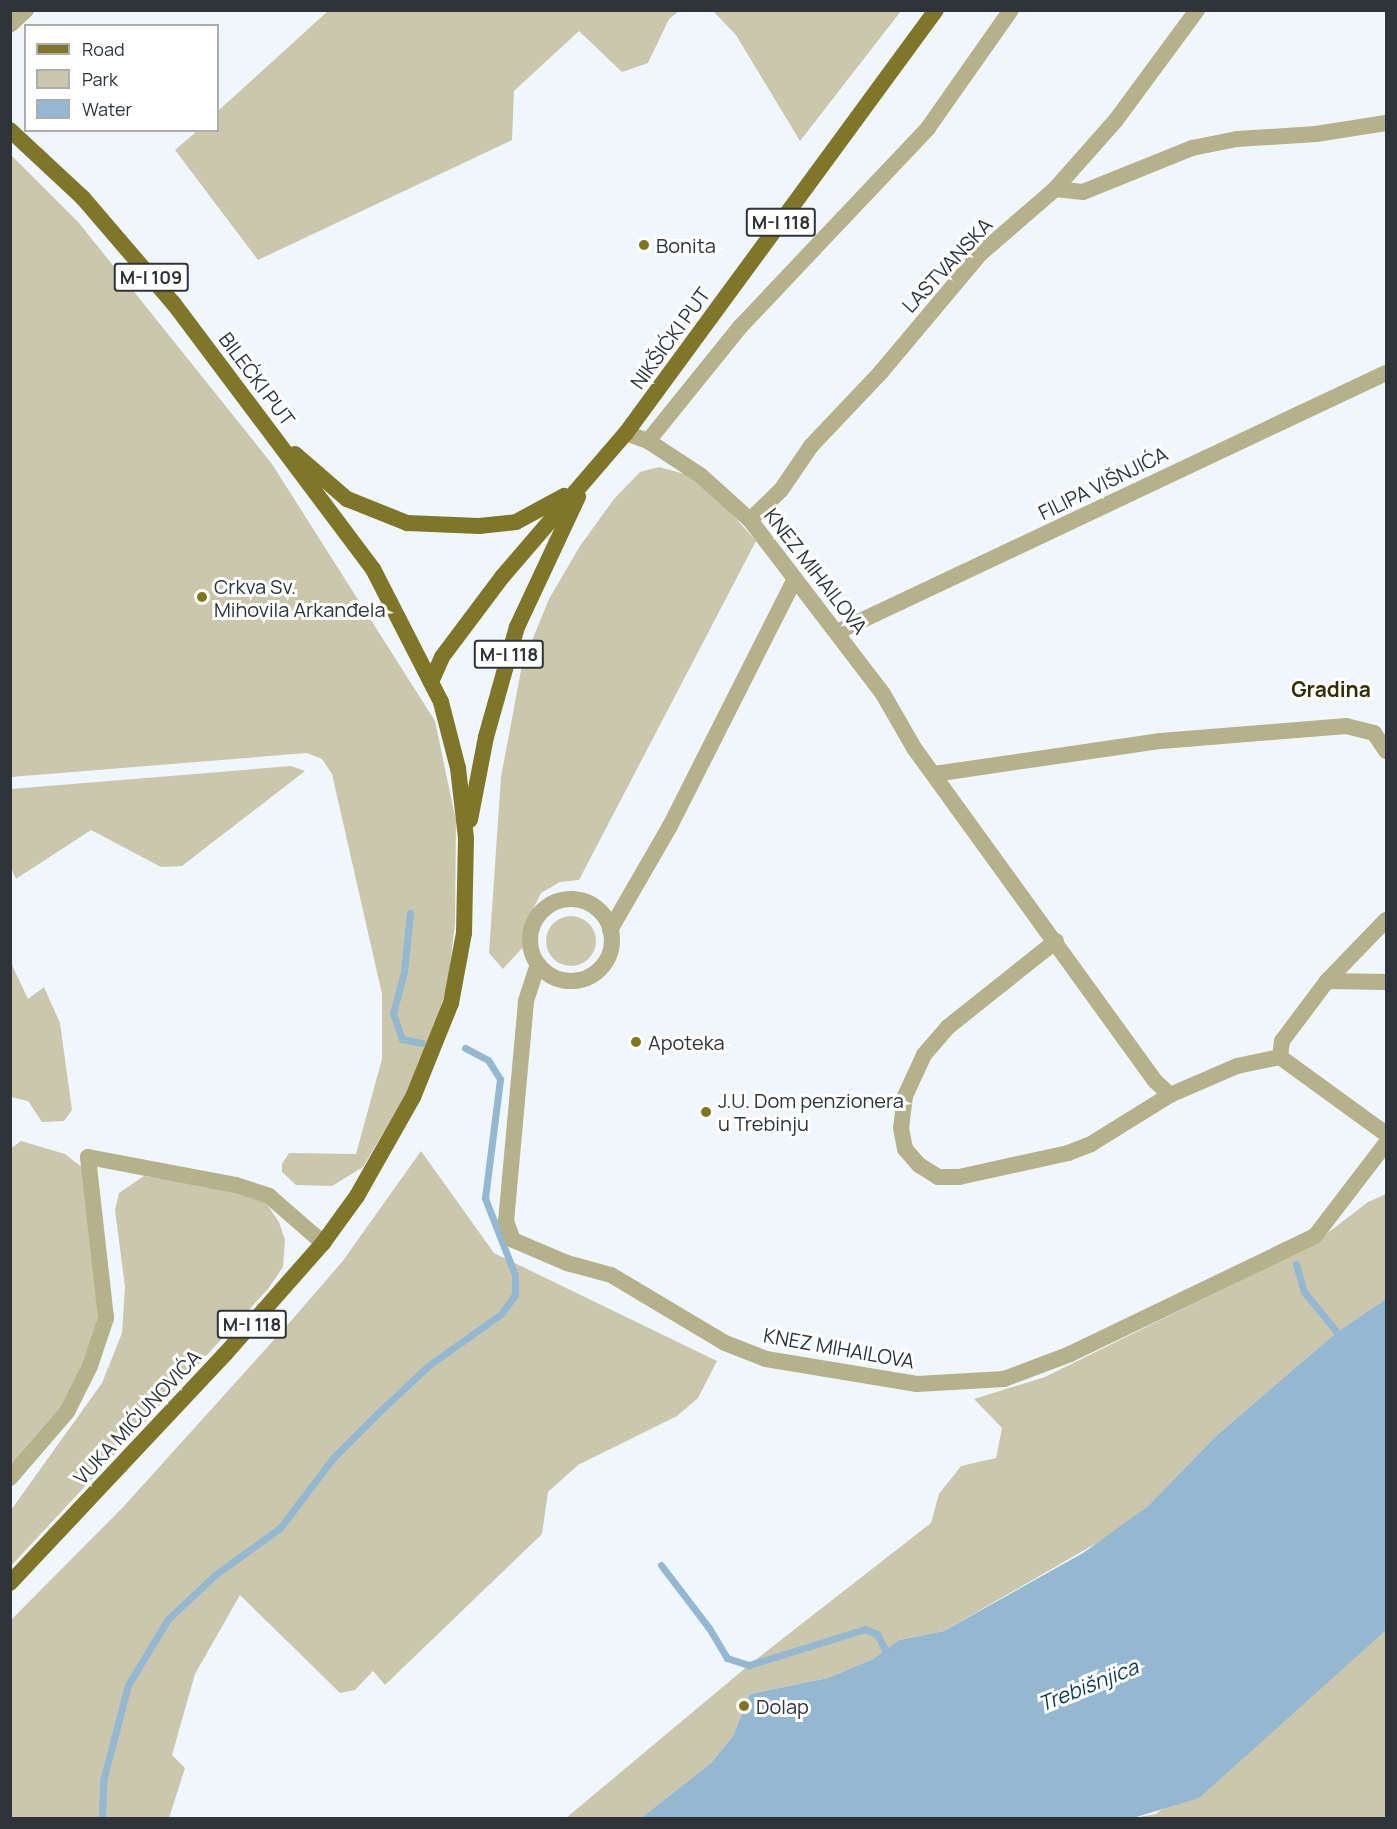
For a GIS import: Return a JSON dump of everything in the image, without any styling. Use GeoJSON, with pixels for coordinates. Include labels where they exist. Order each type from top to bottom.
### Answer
{"type":"FeatureCollection","features":[{"type":"Feature","properties":{"kind":"main road","name":"NIKŠIĆKI PUT"},"geometry":{"type":"LineString","coordinates":[[430,682],[442,657],[502,577],[626,434],[936,10]]}},
{"type":"Feature","properties":{"kind":"main road","name":"BILEĆKI PUT"},"geometry":{"type":"LineString","coordinates":[[10,130],[65,179],[112,230],[276,439],[373,569],[430,682]]}},
{"type":"Feature","properties":{"kind":"main road"},"geometry":{"type":"LineString","coordinates":[[276,439],[347,499],[407,523],[449,527],[516,522],[585,483]]}},
{"type":"Feature","properties":{"kind":"main road","name":"M-I 118"},"geometry":{"type":"LineString","coordinates":[[466,838],[486,737],[517,627],[585,483]]}},
{"type":"Feature","properties":{"kind":"main road","name":"VUKA MIĆUNOVIĆA"},"geometry":{"type":"LineString","coordinates":[[10,1583],[323,1243],[378,1161],[413,1097],[442,1029],[464,933],[466,838],[452,737],[430,682]]}},
{"type":"Feature","properties":{"kind":"street"},"geometry":{"type":"LineString","coordinates":[[10,25],[26,10]]}},
{"type":"Feature","properties":{"kind":"street"},"geometry":{"type":"LineString","coordinates":[[648,441],[740,327],[928,128],[1011,10]]}},
{"type":"Feature","properties":{"kind":"street","name":"LASTVANSKA"},"geometry":{"type":"LineString","coordinates":[[750,520],[781,490],[811,446],[881,372],[980,254],[1055,189],[1116,120],[1197,10]]}},
{"type":"Feature","properties":{"kind":"street"},"geometry":{"type":"LineString","coordinates":[[1055,189],[1083,192],[1192,148],[1237,139],[1316,134],[1386,123]]}},
{"type":"Feature","properties":{"kind":"street","name":"FILIPA VIŠNJIĆA"},"geometry":{"type":"LineString","coordinates":[[837,632],[1386,373]]}},
{"type":"Feature","properties":{"kind":"street","name":"KNEZ MIHAILOVA"},"geometry":{"type":"LineString","coordinates":[[626,434],[648,441],[700,475],[750,520],[794,580],[837,632],[934,774],[1154,1080],[1170,1095]]}},
{"type":"Feature","properties":{"kind":"street"},"geometry":{"type":"LineString","coordinates":[[610,930],[605,918],[585,902],[566,900],[548,906],[539,914],[530,938],[538,964],[561,980],[588,976],[608,957],[610,930],[670,826],[794,580]]}},
{"type":"Feature","properties":{"kind":"street"},"geometry":{"type":"LineString","coordinates":[[934,774],[1161,741],[1346,726],[1374,733],[1386,751]]}},
{"type":"Feature","properties":{"kind":"street"},"geometry":{"type":"LineString","coordinates":[[1280,1057],[1282,1041],[1327,981],[1386,920]]}},
{"type":"Feature","properties":{"kind":"street"},"geometry":{"type":"LineString","coordinates":[[1056,941],[948,1027],[924,1054],[905,1096],[901,1128],[905,1149],[919,1165],[938,1177],[959,1177],[1068,1154],[1091,1144],[1170,1095],[1237,1066],[1280,1057],[1386,1134]]}},
{"type":"Feature","properties":{"kind":"street","name":"KNEZ MIHAILOVA"},"geometry":{"type":"LineString","coordinates":[[538,964],[526,1002],[506,1221],[513,1240],[567,1263],[611,1275],[725,1343],[766,1359],[917,1384],[1004,1379],[1070,1354],[1315,1236],[1386,1143]]}},
{"type":"Feature","properties":{"kind":"street"},"geometry":{"type":"LineString","coordinates":[[1327,981],[1386,982]]}},
{"type":"Feature","properties":{"kind":"street"},"geometry":{"type":"LineString","coordinates":[[10,1478],[67,1412],[90,1366],[106,1318],[88,1157],[236,1185],[269,1196],[323,1243]]}},
{"type":"Feature","properties":{"kind":"green space"},"geometry":{"type":"Polygon","coordinates":[[[328,10],[679,11],[669,19],[648,63],[622,72],[579,31],[514,91],[512,140],[258,260],[175,150],[196,132],[219,132],[219,110],[328,10]]]}},
{"type":"Feature","properties":{"kind":"green space"},"geometry":{"type":"Polygon","coordinates":[[[713,11],[901,11],[800,141],[736,35],[713,11]]]}},
{"type":"Feature","properties":{"kind":"green space"},"geometry":{"type":"Polygon","coordinates":[[[11,155],[79,223],[272,464],[435,721],[456,821],[455,924],[448,982],[437,1021],[407,1092],[363,1167],[332,1186],[296,1185],[282,1172],[282,1164],[289,1153],[356,1154],[382,1059],[382,994],[332,774],[322,759],[307,753],[11,777],[11,155]]]}},
{"type":"Feature","properties":{"kind":"green space"},"geometry":{"type":"Polygon","coordinates":[[[659,467],[688,475],[723,504],[756,541],[579,880],[560,882],[541,893],[529,917],[525,945],[503,969],[489,953],[501,777],[522,665],[549,599],[580,546],[614,499],[640,472],[659,467]]]}},
{"type":"Feature","properties":{"kind":"green space"},"geometry":{"type":"Polygon","coordinates":[[[291,766],[305,771],[182,866],[161,867],[91,830],[16,879],[11,868],[11,789],[291,766]]]}},
{"type":"Feature","properties":{"kind":"green space"},"geometry":{"type":"Polygon","coordinates":[[[566,916],[576,916],[589,923],[596,936],[596,946],[589,959],[576,966],[566,966],[557,962],[550,955],[546,946],[546,936],[550,927],[557,920],[566,916]]]}},
{"type":"Feature","properties":{"kind":"green space"},"geometry":{"type":"Polygon","coordinates":[[[11,963],[28,999],[44,987],[60,1023],[72,1110],[64,1121],[42,1122],[28,1101],[11,1097],[11,963]]]}},
{"type":"Feature","properties":{"kind":"green space"},"geometry":{"type":"Polygon","coordinates":[[[21,1141],[65,1154],[83,1168],[98,1316],[85,1362],[61,1408],[11,1468],[10,1149],[21,1141]]]}},
{"type":"Feature","properties":{"kind":"green space"},"geometry":{"type":"Polygon","coordinates":[[[421,1151],[494,1253],[717,1361],[698,1398],[677,1416],[578,1465],[548,1492],[542,1534],[385,1685],[373,1671],[355,1690],[340,1693],[240,1595],[195,1674],[172,1755],[185,1768],[169,1818],[11,1818],[11,1620],[125,1505],[290,1322],[342,1262],[421,1151]]]}},
{"type":"Feature","properties":{"kind":"green space"},"geometry":{"type":"Polygon","coordinates":[[[144,1176],[236,1190],[266,1203],[279,1222],[285,1240],[283,1267],[268,1289],[11,1566],[11,1510],[102,1383],[122,1333],[125,1287],[115,1210],[119,1193],[144,1176]]]}},
{"type":"Feature","properties":{"kind":"green space"},"geometry":{"type":"Polygon","coordinates":[[[1386,1194],[1386,1299],[1337,1332],[1216,1436],[1147,1507],[1114,1533],[944,1631],[899,1640],[873,1659],[828,1678],[750,1694],[733,1736],[711,1763],[641,1818],[566,1818],[749,1665],[931,1523],[939,1494],[961,1466],[996,1458],[1002,1428],[974,1399],[1045,1377],[1312,1245],[1368,1202],[1386,1194]]]}},
{"type":"Feature","properties":{"kind":"green space"},"geometry":{"type":"Polygon","coordinates":[[[1386,1630],[1386,1818],[1133,1818],[1156,1814],[1386,1630]]]}},
{"type":"Feature","properties":{"kind":"water","name":"Trebišnjica"},"geometry":{"type":"Polygon","coordinates":[[[1386,1299],[1386,1630],[1199,1798],[1133,1818],[641,1818],[711,1763],[733,1736],[750,1694],[828,1678],[873,1659],[899,1640],[944,1631],[1083,1553],[1147,1507],[1216,1436],[1337,1332],[1386,1299]]]}},
{"type":"Feature","properties":{"kind":"waterway"},"geometry":{"type":"LineString","coordinates":[[410,913],[404,972],[393,1013],[402,1039],[422,1043]]}},
{"type":"Feature","properties":{"kind":"waterway"},"geometry":{"type":"LineString","coordinates":[[102,1818],[103,1781],[128,1685],[168,1619],[215,1575],[280,1528],[333,1458],[377,1414],[428,1366],[501,1314],[515,1295],[515,1275],[485,1198],[500,1079],[488,1060],[465,1048]]}},
{"type":"Feature","properties":{"kind":"waterway"},"geometry":{"type":"LineString","coordinates":[[1296,1264],[1304,1292],[1337,1332]]}},
{"type":"Feature","properties":{"kind":"waterway"},"geometry":{"type":"LineString","coordinates":[[661,1565],[709,1628],[727,1658],[749,1665],[865,1629],[877,1634],[885,1650]]}},
{"type":"Feature","properties":{"kind":"place","name":"Bonita"},"geometry":{"type":"Point","coordinates":[644,245]}},
{"type":"Feature","properties":{"kind":"place","name":"Crkva Sv. Mihovila Arkanđela"},"geometry":{"type":"Point","coordinates":[202,597]}},
{"type":"Feature","properties":{"kind":"place","name":"Apoteka"},"geometry":{"type":"Point","coordinates":[636,1042]}},
{"type":"Feature","properties":{"kind":"place","name":"J.U. Dom penzionera u Trebinju"},"geometry":{"type":"Point","coordinates":[706,1112]}},
{"type":"Feature","properties":{"kind":"place","name":"Dolap"},"geometry":{"type":"Point","coordinates":[744,1706]}},
{"type":"Feature","properties":{"kind":"district","name":"Gradina"},"geometry":{"type":"Point","coordinates":[1331,689]}}]}
